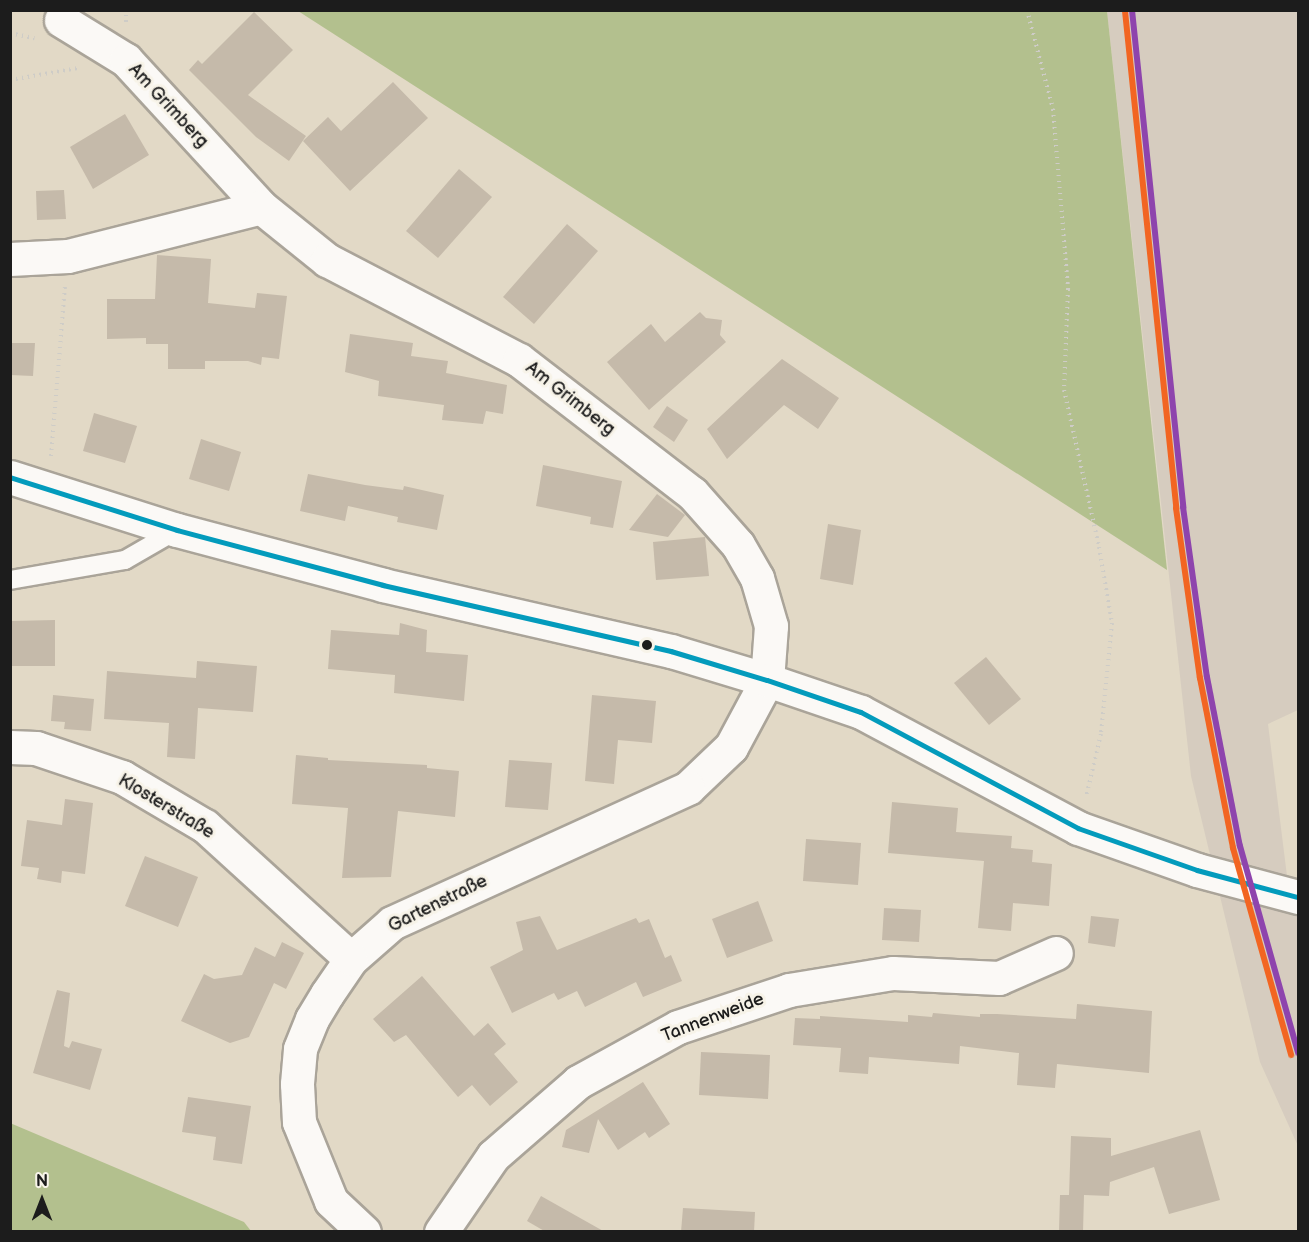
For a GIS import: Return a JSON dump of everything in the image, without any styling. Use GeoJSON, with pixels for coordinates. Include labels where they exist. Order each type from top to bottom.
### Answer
{"type":"FeatureCollection","features":[{"type":"Feature","properties":{"kind":"street","name":"Am Grimberg"},"geometry":{"type":"LineString","coordinates":[[61,20],[126,60],[261,207],[327,260],[519,360],[692,493],[738,545],[757,578],[771,626],[767,680]]}},
{"type":"Feature","properties":{"kind":"street"},"geometry":{"type":"LineString","coordinates":[[10,259],[68,256],[261,207]]}},
{"type":"Feature","properties":{"kind":"street"},"geometry":{"type":"LineString","coordinates":[[10,477],[177,530],[383,585],[671,651],[767,680],[861,712],[1078,828],[1197,870],[1299,897]]}},
{"type":"Feature","properties":{"kind":"street","name":"Gartenstraße"},"geometry":{"type":"LineString","coordinates":[[364,1232],[332,1201],[299,1122],[297,1084],[300,1049],[312,1019],[351,959],[392,923],[688,788],[731,747],[767,680]]}},
{"type":"Feature","properties":{"kind":"street","name":"Klosterstraße"},"geometry":{"type":"LineString","coordinates":[[10,747],[36,748],[122,777],[205,826],[351,959]]}},
{"type":"Feature","properties":{"kind":"street","name":"Tannenweide"},"geometry":{"type":"LineString","coordinates":[[441,1232],[493,1156],[578,1082],[678,1027],[789,990],[893,973],[999,978],[1056,953]]}},
{"type":"Feature","properties":{"kind":"lane"},"geometry":{"type":"LineString","coordinates":[[10,580],[125,560],[177,530]]}},
{"type":"Feature","properties":{"kind":"path"},"geometry":{"type":"LineString","coordinates":[[1028,10],[1053,109],[1068,289],[1064,390],[1100,547],[1112,622],[1101,734],[1078,828]]}},
{"type":"Feature","properties":{"kind":"path"},"geometry":{"type":"LineString","coordinates":[[10,80],[126,60]]}},
{"type":"Feature","properties":{"kind":"path"},"geometry":{"type":"LineString","coordinates":[[48,488],[68,256]]}},
{"type":"Feature","properties":{"kind":"shaded area"},"geometry":{"type":"Polygon","coordinates":[[[1107,11],[1298,11],[1298,710],[1268,724],[1287,876],[1298,908],[1298,1146],[1260,1062],[1191,776],[1107,11]]]}},
{"type":"Feature","properties":{"kind":"green space"},"geometry":{"type":"Polygon","coordinates":[[[298,11],[1107,11],[1167,570],[298,11]]]}},
{"type":"Feature","properties":{"kind":"green space"},"geometry":{"type":"Polygon","coordinates":[[[10,1123],[244,1222],[251,1231],[11,1231],[10,1123]]]}},
{"type":"Feature","properties":{"kind":"building"},"geometry":{"type":"Polygon","coordinates":[[[254,12],[293,50],[248,95],[306,136],[289,161],[256,137],[189,70],[198,60],[202,64],[254,12]]]}},
{"type":"Feature","properties":{"kind":"building"},"geometry":{"type":"Polygon","coordinates":[[[393,82],[428,118],[350,191],[303,141],[328,117],[341,131],[393,82]]]}},
{"type":"Feature","properties":{"kind":"building"},"geometry":{"type":"Polygon","coordinates":[[[125,114],[149,155],[93,189],[70,147],[125,114]]]}},
{"type":"Feature","properties":{"kind":"building"},"geometry":{"type":"Polygon","coordinates":[[[459,169],[492,197],[438,258],[406,231],[459,169]]]}},
{"type":"Feature","properties":{"kind":"building"},"geometry":{"type":"Polygon","coordinates":[[[64,190],[66,219],[37,220],[36,191],[64,190]]]}},
{"type":"Feature","properties":{"kind":"building"},"geometry":{"type":"Polygon","coordinates":[[[567,224],[598,251],[534,324],[503,297],[567,224]]]}},
{"type":"Feature","properties":{"kind":"building"},"geometry":{"type":"Polygon","coordinates":[[[157,255],[211,259],[208,303],[255,308],[257,293],[287,296],[279,359],[262,357],[261,365],[248,361],[205,361],[205,369],[168,369],[168,344],[146,344],[146,338],[107,339],[107,299],[155,299],[157,255]]]}},
{"type":"Feature","properties":{"kind":"building"},"geometry":{"type":"Polygon","coordinates":[[[700,312],[706,318],[722,320],[720,335],[726,342],[649,410],[607,362],[651,324],[665,342],[700,312]]]}},
{"type":"Feature","properties":{"kind":"building"},"geometry":{"type":"Polygon","coordinates":[[[350,334],[413,343],[411,356],[448,361],[446,373],[507,385],[503,414],[486,411],[483,424],[442,420],[444,405],[378,396],[379,381],[345,372],[350,334]]]}},
{"type":"Feature","properties":{"kind":"building"},"geometry":{"type":"Polygon","coordinates":[[[10,343],[35,343],[33,376],[10,375],[10,343]]]}},
{"type":"Feature","properties":{"kind":"building"},"geometry":{"type":"Polygon","coordinates":[[[782,359],[839,398],[818,429],[784,405],[727,459],[707,429],[782,359]]]}},
{"type":"Feature","properties":{"kind":"building"},"geometry":{"type":"Polygon","coordinates":[[[667,406],[688,420],[674,442],[653,427],[667,406]]]}},
{"type":"Feature","properties":{"kind":"building"},"geometry":{"type":"Polygon","coordinates":[[[94,413],[137,426],[125,463],[83,451],[94,413]]]}},
{"type":"Feature","properties":{"kind":"building"},"geometry":{"type":"Polygon","coordinates":[[[201,439],[241,452],[229,491],[189,479],[201,439]]]}},
{"type":"Feature","properties":{"kind":"building"},"geometry":{"type":"Polygon","coordinates":[[[543,465],[622,481],[613,528],[590,524],[591,517],[536,506],[543,465]]]}},
{"type":"Feature","properties":{"kind":"building"},"geometry":{"type":"Polygon","coordinates":[[[308,474],[403,490],[404,486],[444,495],[437,530],[397,522],[398,517],[348,506],[345,521],[300,511],[308,474]]]}},
{"type":"Feature","properties":{"kind":"building"},"geometry":{"type":"Polygon","coordinates":[[[657,494],[685,515],[668,537],[629,530],[657,494]]]}},
{"type":"Feature","properties":{"kind":"building"},"geometry":{"type":"Polygon","coordinates":[[[828,524],[861,530],[853,585],[820,579],[828,524]]]}},
{"type":"Feature","properties":{"kind":"building"},"geometry":{"type":"Polygon","coordinates":[[[705,537],[709,576],[656,580],[653,542],[705,537]]]}},
{"type":"Feature","properties":{"kind":"building"},"geometry":{"type":"Polygon","coordinates":[[[55,620],[55,666],[10,666],[10,621],[55,620]]]}},
{"type":"Feature","properties":{"kind":"building"},"geometry":{"type":"Polygon","coordinates":[[[400,623],[427,630],[426,652],[468,655],[464,701],[394,693],[395,675],[328,669],[331,630],[399,635],[400,623]]]}},
{"type":"Feature","properties":{"kind":"building"},"geometry":{"type":"Polygon","coordinates":[[[986,657],[1021,699],[989,725],[954,683],[986,657]]]}},
{"type":"Feature","properties":{"kind":"building"},"geometry":{"type":"Polygon","coordinates":[[[197,661],[257,666],[253,712],[198,708],[195,759],[167,757],[169,723],[104,719],[107,671],[196,678],[197,661]]]}},
{"type":"Feature","properties":{"kind":"building"},"geometry":{"type":"Polygon","coordinates":[[[53,695],[94,699],[91,731],[64,729],[65,722],[51,721],[53,695]]]}},
{"type":"Feature","properties":{"kind":"building"},"geometry":{"type":"Polygon","coordinates":[[[592,695],[656,701],[652,743],[618,740],[614,784],[585,781],[592,695]]]}},
{"type":"Feature","properties":{"kind":"building"},"geometry":{"type":"Polygon","coordinates":[[[296,755],[328,758],[328,760],[427,765],[427,768],[459,771],[455,817],[398,811],[391,877],[342,878],[348,808],[292,804],[296,755]]]}},
{"type":"Feature","properties":{"kind":"building"},"geometry":{"type":"Polygon","coordinates":[[[509,760],[552,763],[548,810],[505,807],[509,760]]]}},
{"type":"Feature","properties":{"kind":"building"},"geometry":{"type":"Polygon","coordinates":[[[65,799],[93,803],[85,874],[62,871],[61,883],[37,879],[39,868],[21,866],[27,820],[62,825],[65,799]]]}},
{"type":"Feature","properties":{"kind":"building"},"geometry":{"type":"Polygon","coordinates":[[[892,802],[958,808],[956,832],[1012,836],[1011,848],[1033,850],[1032,862],[1052,864],[1049,906],[1013,903],[1011,931],[978,928],[984,861],[888,853],[892,802]]]}},
{"type":"Feature","properties":{"kind":"building"},"geometry":{"type":"Polygon","coordinates":[[[806,839],[861,843],[858,885],[803,881],[806,839]]]}},
{"type":"Feature","properties":{"kind":"building"},"geometry":{"type":"Polygon","coordinates":[[[145,856],[198,877],[178,927],[125,906],[145,856]]]}},
{"type":"Feature","properties":{"kind":"building"},"geometry":{"type":"Polygon","coordinates":[[[758,901],[773,941],[727,958],[712,919],[758,901]]]}},
{"type":"Feature","properties":{"kind":"building"},"geometry":{"type":"Polygon","coordinates":[[[884,908],[921,910],[919,942],[882,940],[884,908]]]}},
{"type":"Feature","properties":{"kind":"building"},"geometry":{"type":"Polygon","coordinates":[[[540,916],[557,950],[636,918],[639,923],[649,919],[665,958],[671,955],[682,981],[643,997],[636,982],[585,1007],[577,991],[558,1000],[554,993],[512,1013],[490,967],[523,950],[516,922],[540,916]]]}},
{"type":"Feature","properties":{"kind":"building"},"geometry":{"type":"Polygon","coordinates":[[[1091,916],[1119,919],[1115,947],[1088,943],[1091,916]]]}},
{"type":"Feature","properties":{"kind":"building"},"geometry":{"type":"Polygon","coordinates":[[[282,942],[304,953],[286,989],[274,983],[249,1037],[230,1043],[181,1021],[204,974],[214,979],[242,975],[255,947],[275,957],[282,942]]]}},
{"type":"Feature","properties":{"kind":"building"},"geometry":{"type":"Polygon","coordinates":[[[422,976],[474,1036],[488,1023],[506,1044],[494,1054],[518,1082],[490,1106],[472,1085],[458,1097],[406,1035],[394,1042],[373,1019],[422,976]]]}},
{"type":"Feature","properties":{"kind":"building"},"geometry":{"type":"Polygon","coordinates":[[[57,990],[70,993],[64,1046],[69,1048],[72,1041],[102,1049],[90,1090],[33,1073],[57,990]]]}},
{"type":"Feature","properties":{"kind":"building"},"geometry":{"type":"Polygon","coordinates":[[[1077,1004],[1152,1011],[1149,1073],[1057,1064],[1055,1088],[1017,1085],[1019,1053],[960,1046],[959,1064],[869,1057],[868,1074],[839,1072],[841,1048],[793,1045],[795,1018],[820,1019],[820,1016],[908,1022],[908,1015],[932,1017],[933,1013],[980,1017],[980,1014],[997,1014],[1076,1019],[1077,1004]]]}},
{"type":"Feature","properties":{"kind":"building"},"geometry":{"type":"Polygon","coordinates":[[[701,1052],[770,1055],[768,1099],[699,1095],[701,1052]]]}},
{"type":"Feature","properties":{"kind":"building"},"geometry":{"type":"Polygon","coordinates":[[[643,1082],[670,1124],[649,1138],[645,1132],[618,1150],[598,1119],[589,1153],[562,1147],[566,1130],[643,1082]]]}},
{"type":"Feature","properties":{"kind":"building"},"geometry":{"type":"Polygon","coordinates":[[[188,1097],[251,1106],[242,1164],[213,1160],[216,1137],[182,1132],[188,1097]]]}},
{"type":"Feature","properties":{"kind":"building"},"geometry":{"type":"Polygon","coordinates":[[[1200,1130],[1220,1200],[1169,1214],[1154,1167],[1110,1182],[1109,1196],[1084,1195],[1083,1232],[1059,1232],[1060,1195],[1069,1195],[1071,1136],[1111,1138],[1111,1156],[1200,1130]]]}},
{"type":"Feature","properties":{"kind":"building"},"geometry":{"type":"Polygon","coordinates":[[[541,1196],[605,1232],[546,1232],[527,1221],[541,1196]]]}},
{"type":"Feature","properties":{"kind":"building"},"geometry":{"type":"Polygon","coordinates":[[[683,1208],[755,1212],[754,1232],[681,1232],[683,1208]]]}},
{"type":"Feature","properties":{"kind":"transit line"},"geometry":{"type":"LineString","coordinates":[[1132,10],[1183,507],[1207,677],[1240,846],[1298,1053]]}},
{"type":"Feature","properties":{"kind":"transit line"},"geometry":{"type":"LineString","coordinates":[[1125,11],[1176,508],[1200,678],[1233,848],[1291,1055]]}},
{"type":"Feature","properties":{"kind":"transit line"},"geometry":{"type":"LineString","coordinates":[[10,477],[177,530],[383,585],[671,651],[767,680],[861,712],[1078,828],[1197,870],[1298,897]]}}]}
